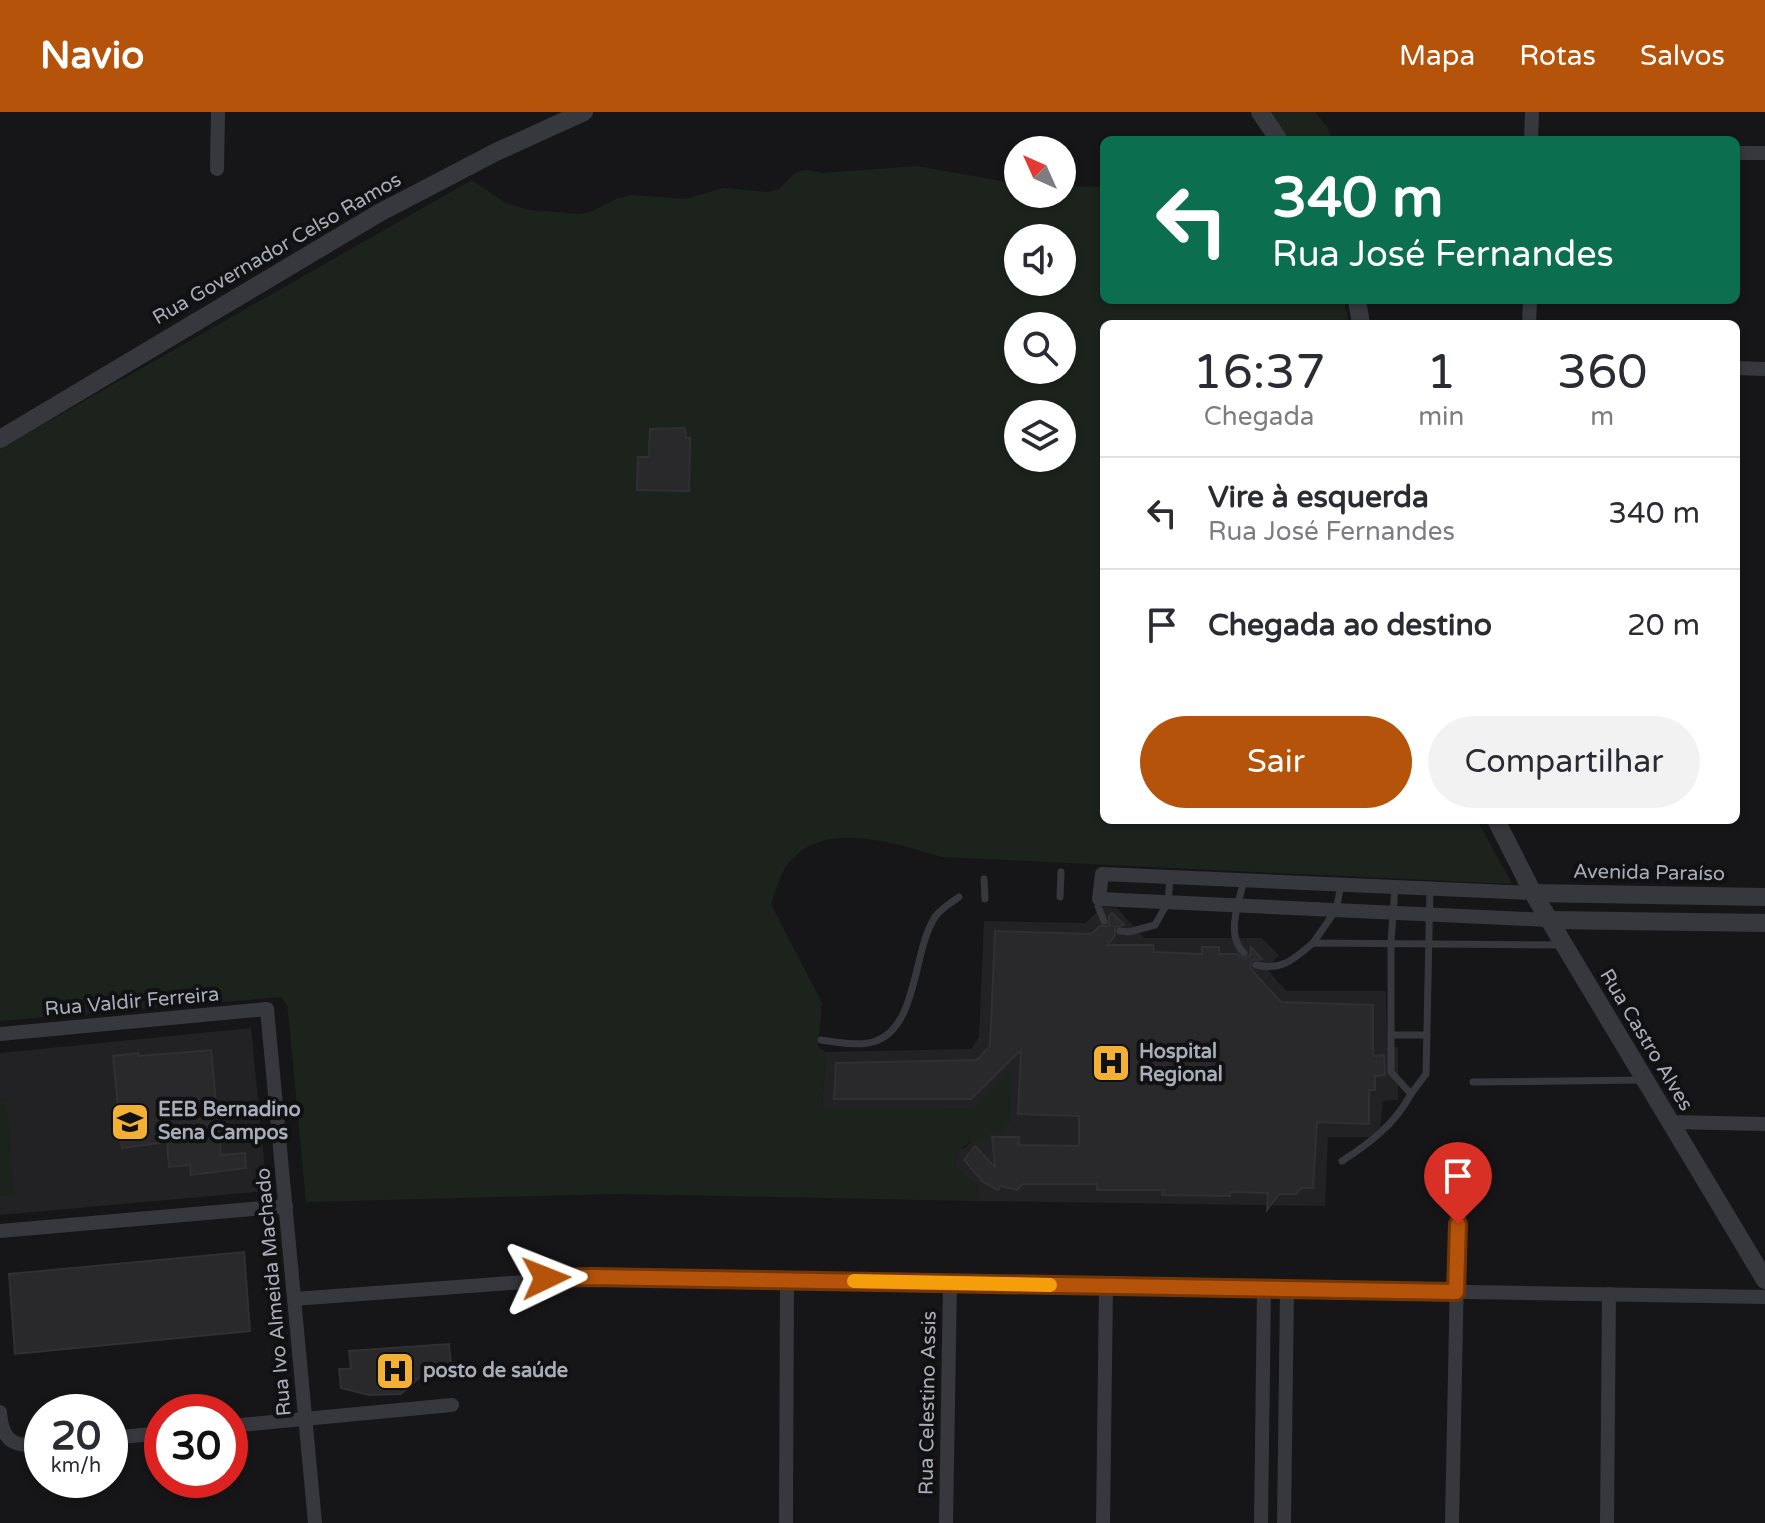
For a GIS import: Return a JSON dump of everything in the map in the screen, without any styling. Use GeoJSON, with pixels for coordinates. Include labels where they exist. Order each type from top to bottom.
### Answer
{"type":"FeatureCollection","features":[{"type":"Feature","properties":{"kind":"street"},"geometry":{"type":"LineString","coordinates":[[217,169],[218,112]]}},
{"type":"Feature","properties":{"kind":"street","name":"Rua Governador Celso Ramos"},"geometry":{"type":"LineString","coordinates":[[0,439],[379,213],[496,152],[584,112]]}},
{"type":"Feature","properties":{"kind":"street"},"geometry":{"type":"LineString","coordinates":[[1260,112],[1276,136]]}},
{"type":"Feature","properties":{"kind":"street"},"geometry":{"type":"LineString","coordinates":[[1531,136],[1532,112]]}},
{"type":"Feature","properties":{"kind":"street"},"geometry":{"type":"LineString","coordinates":[[1740,153],[1765,153]]}},
{"type":"Feature","properties":{"kind":"street"},"geometry":{"type":"LineString","coordinates":[[1740,368],[1765,369]]}},
{"type":"Feature","properties":{"kind":"street","name":"Rua Castro Alves"},"geometry":{"type":"LineString","coordinates":[[1498,824],[1564,946],[1765,1280]]}},
{"type":"Feature","properties":{"kind":"street"},"geometry":{"type":"LineString","coordinates":[[1533,893],[1102,874],[1099,899],[1549,920],[1765,923]]}},
{"type":"Feature","properties":{"kind":"street","name":"Avenida Paraíso"},"geometry":{"type":"LineString","coordinates":[[1533,893],[1765,897]]}},
{"type":"Feature","properties":{"kind":"street","name":"Rua Valdir Ferreira"},"geometry":{"type":"LineString","coordinates":[[0,1034],[267,1009]]}},
{"type":"Feature","properties":{"kind":"street","name":"Rua Ivo Almeida Machado"},"geometry":{"type":"LineString","coordinates":[[267,1009],[315,1523]]}},
{"type":"Feature","properties":{"kind":"street"},"geometry":{"type":"LineString","coordinates":[[1670,1122],[1765,1124]]}},
{"type":"Feature","properties":{"kind":"street"},"geometry":{"type":"LineString","coordinates":[[0,1231],[286,1206]]}},
{"type":"Feature","properties":{"kind":"street"},"geometry":{"type":"LineString","coordinates":[[1452,1523],[1458,1224]]}},
{"type":"Feature","properties":{"kind":"street"},"geometry":{"type":"LineString","coordinates":[[294,1299],[546,1278],[1765,1297]]}},
{"type":"Feature","properties":{"kind":"street"},"geometry":{"type":"LineString","coordinates":[[786,1523],[787,1280]]}},
{"type":"Feature","properties":{"kind":"street","name":"Rua Celestino Assis"},"geometry":{"type":"LineString","coordinates":[[946,1523],[950,1283]]}},
{"type":"Feature","properties":{"kind":"street"},"geometry":{"type":"LineString","coordinates":[[1103,1523],[1106,1286]]}},
{"type":"Feature","properties":{"kind":"street"},"geometry":{"type":"LineString","coordinates":[[1261,1523],[1264,1288]]}},
{"type":"Feature","properties":{"kind":"street"},"geometry":{"type":"LineString","coordinates":[[1284,1523],[1287,1289]]}},
{"type":"Feature","properties":{"kind":"street"},"geometry":{"type":"LineString","coordinates":[[1607,1523],[1609,1294]]}},
{"type":"Feature","properties":{"kind":"street"},"geometry":{"type":"LineString","coordinates":[[248,1424],[452,1405]]}},
{"type":"Feature","properties":{"kind":"street"},"geometry":{"type":"LineString","coordinates":[[0,1412],[1,1425],[9,1440],[24,1445]]}},
{"type":"Feature","properties":{"kind":"lane"},"geometry":{"type":"LineString","coordinates":[[1060,897],[1061,872]]}},
{"type":"Feature","properties":{"kind":"lane"},"geometry":{"type":"LineString","coordinates":[[1120,931],[1129,932],[1155,925],[1168,902],[1170,877]]}},
{"type":"Feature","properties":{"kind":"lane"},"geometry":{"type":"LineString","coordinates":[[984,879],[985,899]]}},
{"type":"Feature","properties":{"kind":"lane"},"geometry":{"type":"LineString","coordinates":[[1244,880],[1233,934],[1236,945],[1244,953]]}},
{"type":"Feature","properties":{"kind":"lane"},"geometry":{"type":"LineString","coordinates":[[1256,965],[1271,969],[1313,943],[1336,910],[1341,885]]}},
{"type":"Feature","properties":{"kind":"lane"},"geometry":{"type":"LineString","coordinates":[[1395,887],[1391,942],[1391,1072],[1411,1094]]}},
{"type":"Feature","properties":{"kind":"lane"},"geometry":{"type":"LineString","coordinates":[[1342,1161],[1386,1128],[1426,1074],[1430,889]]}},
{"type":"Feature","properties":{"kind":"lane"},"geometry":{"type":"LineString","coordinates":[[821,1040],[876,1041],[894,1030],[906,1010],[928,928],[937,913],[959,897]]}},
{"type":"Feature","properties":{"kind":"lane"},"geometry":{"type":"LineString","coordinates":[[1099,899],[1098,906],[1104,921]]}},
{"type":"Feature","properties":{"kind":"lane"},"geometry":{"type":"LineString","coordinates":[[1313,943],[1564,946]]}},
{"type":"Feature","properties":{"kind":"lane"},"geometry":{"type":"LineString","coordinates":[[1391,1035],[1427,1035]]}},
{"type":"Feature","properties":{"kind":"lane"},"geometry":{"type":"LineString","coordinates":[[1473,1082],[1644,1080]]}},
{"type":"Feature","properties":{"kind":"shaded area"},"geometry":{"type":"Polygon","coordinates":[[[1270,112],[1315,112],[1331,136],[1287,136],[1270,112]]]}},
{"type":"Feature","properties":{"kind":"shaded area"},"geometry":{"type":"Polygon","coordinates":[[[917,166],[1004,182],[1004,208],[1076,208],[1076,186],[1100,187],[1100,304],[1345,304],[1348,320],[1100,320],[1100,824],[1479,824],[1512,884],[942,857],[861,838],[840,838],[803,850],[785,868],[771,904],[822,1003],[818,1047],[826,1052],[822,1107],[973,1108],[1008,1073],[1012,1077],[1010,1121],[1001,1131],[989,1131],[981,1141],[972,1141],[958,1150],[955,1167],[979,1187],[978,1201],[615,1194],[306,1202],[289,1021],[287,1005],[281,997],[0,1021],[0,449],[472,180],[515,206],[578,214],[632,195],[686,199],[723,188],[768,192],[779,189],[796,172],[917,166]]]}},
{"type":"Feature","properties":{"kind":"shaded area","name":"Hospital Regional"},"geometry":{"type":"Polygon","coordinates":[[[1102,907],[1117,908],[1144,938],[1262,938],[1279,955],[1267,969],[1286,991],[1386,991],[1387,1047],[1398,1047],[1398,1100],[1383,1101],[1379,1137],[1328,1137],[1325,1206],[978,1201],[979,1187],[955,1167],[958,1149],[965,1148],[972,1141],[974,1108],[822,1108],[826,1052],[971,1049],[979,1037],[984,921],[1086,923],[1102,907]]]}},
{"type":"Feature","properties":{"kind":"shaded area","name":"EEB Bernadino Sena Campos"},"geometry":{"type":"Polygon","coordinates":[[[251,1028],[267,1191],[0,1215],[0,1053],[251,1028]]]}},
{"type":"Feature","properties":{"kind":"shaded area"},"geometry":{"type":"Polygon","coordinates":[[[6,1099],[15,1195],[0,1196],[0,1100],[6,1099]]]}},
{"type":"Feature","properties":{"kind":"building"},"geometry":{"type":"Polygon","coordinates":[[[685,428],[686,438],[690,438],[689,491],[637,490],[638,457],[649,457],[650,429],[685,428]]]}},
{"type":"Feature","properties":{"kind":"building","name":"Hospital Regional"},"geometry":{"type":"Polygon","coordinates":[[[1112,913],[1124,925],[1115,927],[1115,936],[1107,945],[1153,945],[1154,952],[1202,954],[1202,947],[1219,947],[1219,954],[1237,954],[1244,959],[1250,956],[1251,947],[1262,959],[1252,960],[1250,968],[1281,1002],[1373,1005],[1373,1056],[1384,1055],[1385,1075],[1375,1076],[1375,1090],[1369,1090],[1369,1124],[1317,1122],[1313,1188],[1301,1188],[1296,1194],[1279,1194],[1267,1210],[1268,1193],[1162,1195],[1163,1190],[1097,1190],[1097,1184],[1023,1184],[1017,1190],[1000,1186],[998,1190],[983,1182],[964,1160],[975,1146],[995,1167],[992,1137],[1019,1137],[1019,1145],[1079,1146],[1079,1116],[1018,1114],[1021,1050],[971,1099],[834,1099],[836,1063],[977,1060],[990,1046],[995,931],[1091,934],[1100,926],[1109,926],[1112,913]]]}},
{"type":"Feature","properties":{"kind":"building"},"geometry":{"type":"Polygon","coordinates":[[[211,1050],[221,1155],[245,1153],[246,1168],[191,1175],[190,1165],[169,1167],[167,1142],[122,1148],[113,1056],[211,1050]]]}},
{"type":"Feature","properties":{"kind":"building"},"geometry":{"type":"Polygon","coordinates":[[[244,1252],[250,1331],[15,1354],[9,1274],[244,1252]]]}},
{"type":"Feature","properties":{"kind":"building","name":"posto de saúde"},"geometry":{"type":"Polygon","coordinates":[[[449,1344],[452,1374],[421,1376],[401,1394],[369,1395],[341,1388],[339,1369],[351,1369],[349,1351],[449,1344]]]}},
{"type":"Feature","properties":{"kind":"slow traffic"},"geometry":{"type":"LineString","coordinates":[[854,1281],[1050,1285]]}},
{"type":"Feature","properties":{"kind":"place","name":"Hospital Regional"},"geometry":{"type":"Point","coordinates":[1111,1063]}},
{"type":"Feature","properties":{"kind":"place","name":"EEB Bernadino Sena Campos"},"geometry":{"type":"Point","coordinates":[130,1122]}},
{"type":"Feature","properties":{"kind":"place","name":"posto de saúde"},"geometry":{"type":"Point","coordinates":[395,1371]}},
{"type":"Feature","properties":{"kind":"route"},"geometry":{"type":"LineString","coordinates":[[546,1278],[1456,1292],[1458,1224]]}}]}
